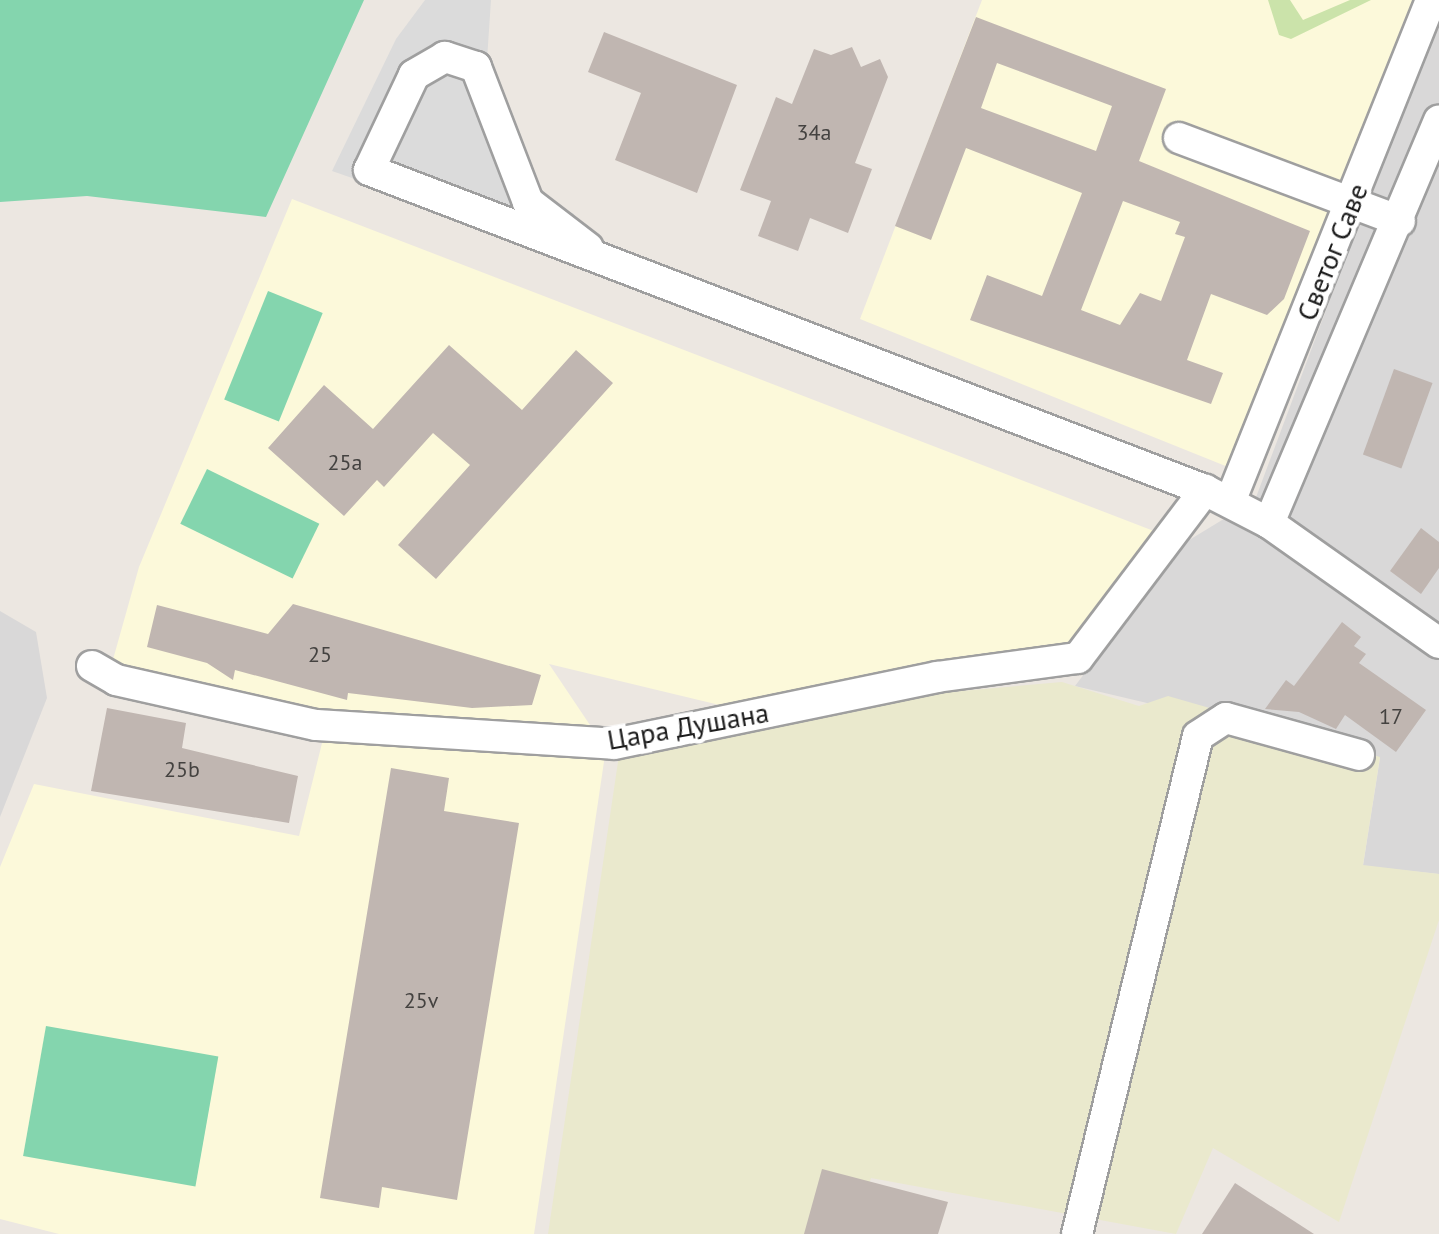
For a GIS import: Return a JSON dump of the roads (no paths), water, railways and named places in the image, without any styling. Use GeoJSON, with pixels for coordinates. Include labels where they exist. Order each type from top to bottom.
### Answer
{"type":"FeatureCollection","features":[{"type":"Feature","properties":{"kind":"street","name":"Светог Саве"},"geometry":{"type":"LineString","coordinates":[[1218,496],[1353,202],[1430,0]]}},
{"type":"Feature","properties":{"kind":"street"},"geometry":{"type":"LineString","coordinates":[[588,248],[528,202],[476,68],[445,57],[414,75],[369,170],[588,248],[1218,496],[1269,523],[1439,643]]}},
{"type":"Feature","properties":{"kind":"street","name":"Светог Саве"},"geometry":{"type":"LineString","coordinates":[[1269,523],[1400,221],[1439,120]]}},
{"type":"Feature","properties":{"kind":"street"},"geometry":{"type":"LineString","coordinates":[[1180,138],[1400,221]]}},
{"type":"Feature","properties":{"kind":"street","name":"Цара Душана"},"geometry":{"type":"LineString","coordinates":[[92,666],[116,680],[316,725],[614,744],[938,677],[1078,658],[1218,496]]}},
{"type":"Feature","properties":{"kind":"street"},"geometry":{"type":"LineString","coordinates":[[1077,1234],[1198,736],[1226,718],[1359,755]]}}]}
